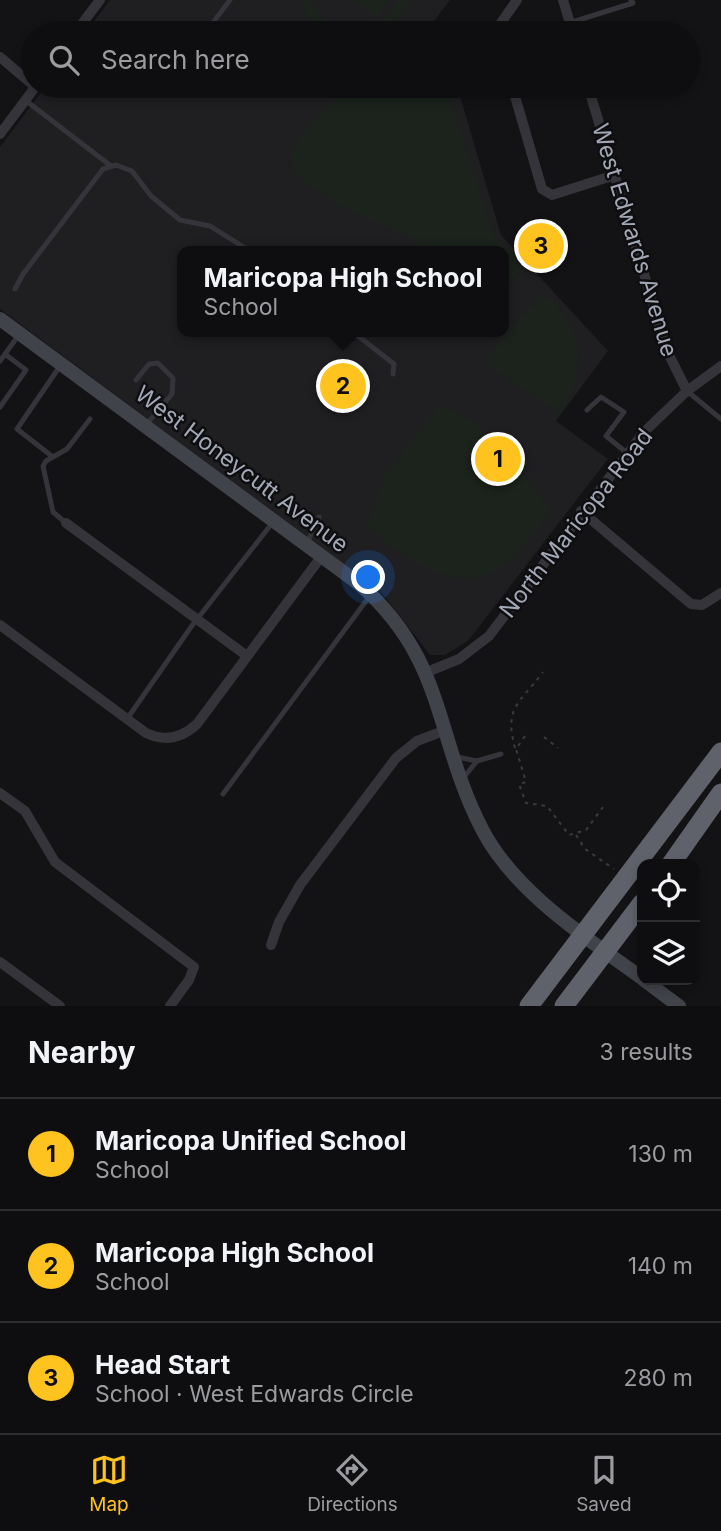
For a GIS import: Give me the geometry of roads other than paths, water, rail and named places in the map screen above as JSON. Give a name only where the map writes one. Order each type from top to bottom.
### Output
[{"type":"highway","points":[[529,1006],[721,752]]},
{"type":"highway","points":[[675,859],[721,793]]},
{"type":"highway","points":[[564,1006],[637,910]]},
{"type":"street","points":[[84,21],[100,0]]},
{"type":"street","points":[[504,21],[517,0]]},
{"type":"street","points":[[563,0],[569,21]]},
{"type":"street","points":[[0,57],[21,75]]},
{"type":"street","points":[[515,98],[542,189],[547,194],[552,195],[615,175]]},
{"type":"street","name":"West Edwards Avenue","points":[[593,98],[667,351],[687,391]]},
{"type":"street","points":[[2,128],[25,100]]},
{"type":"street","name":"West Honeycutt Avenue","points":[[0,318],[371,595],[402,629],[427,673],[462,780],[483,832],[503,862],[529,891],[637,975]]},
{"type":"street","name":"North Maricopa Road","points":[[427,673],[459,659],[489,636],[582,511],[659,415],[721,366]]},
{"type":"street","points":[[582,511],[691,604],[702,606],[721,593]]},
{"type":"street","points":[[66,523],[247,656]]},
{"type":"street","points":[[0,625],[153,736],[175,738],[197,724],[321,556]]},
{"type":"street","points":[[271,946],[279,922],[300,886],[396,758],[417,741],[446,730]]},
{"type":"street","points":[[0,793],[25,811],[55,862],[194,967],[189,980],[170,1006]]},
{"type":"street","points":[[0,962],[60,1006]]},
{"type":"street","name":"West Honeycutt Avenue","points":[[651,985],[680,1006]]},
{"type":"lane","points":[[214,21],[230,0]]},
{"type":"lane","points":[[589,21],[633,4],[631,0]]},
{"type":"lane","points":[[25,100],[111,166],[132,171],[151,196],[180,220],[211,226],[242,246]]},
{"type":"lane","points":[[15,289],[23,274],[103,169],[111,166]]},
{"type":"lane","points":[[0,361],[20,334]]},
{"type":"lane","points":[[359,337],[394,364],[393,374]]},
{"type":"lane","points":[[0,407],[26,370],[5,354]]},
{"type":"lane","points":[[136,380],[149,364],[158,363],[173,379],[172,394],[145,426]]},
{"type":"lane","points":[[53,457],[17,429],[62,364]]},
{"type":"lane","points":[[687,391],[721,419]]},
{"type":"lane","points":[[587,410],[601,397],[624,412],[606,436],[627,453]]},
{"type":"lane","points":[[66,523],[52,512],[43,466],[67,449],[90,419]]},
{"type":"lane","points":[[306,546],[320,517]]},
{"type":"lane","points":[[127,719],[273,522]]},
{"type":"lane","points":[[223,794],[371,595]]},
{"type":"lane","points":[[454,756],[477,761],[501,754]]},
{"type":"lane","points":[[462,780],[477,761]]},
{"type":"place","name":"Head Start","points":[[541,246]]},
{"type":"place","name":"Maricopa High School","points":[[343,386]]},
{"type":"place","name":"Maricopa Unified School","points":[[498,459]]}]
